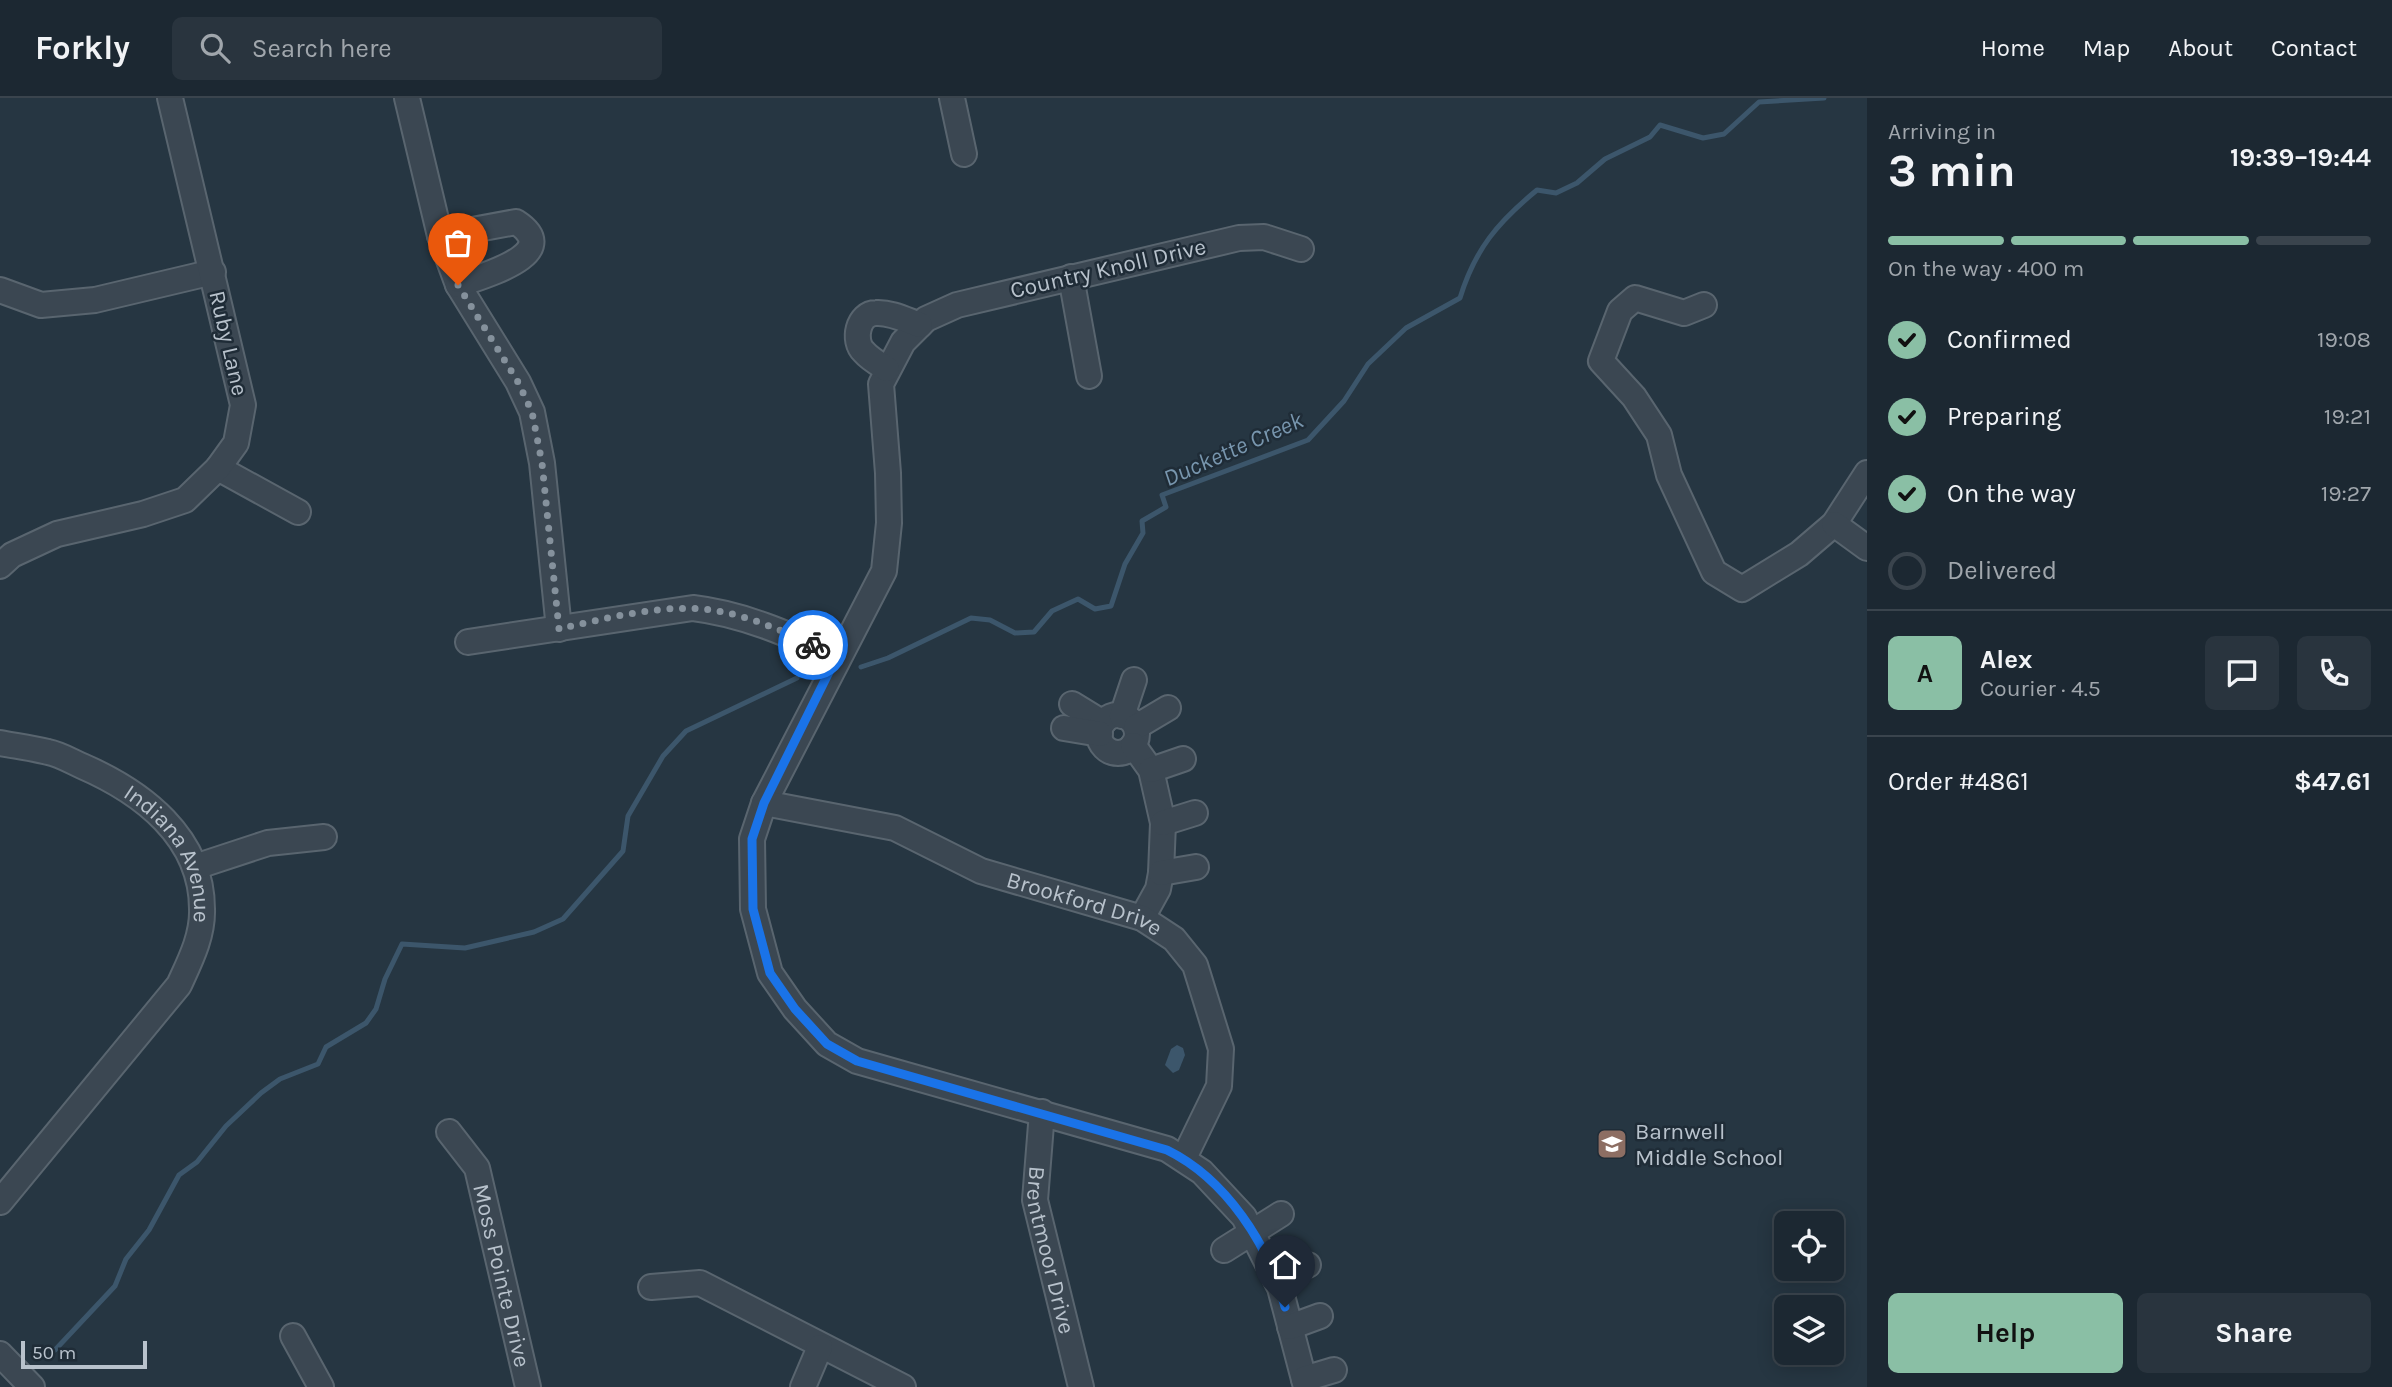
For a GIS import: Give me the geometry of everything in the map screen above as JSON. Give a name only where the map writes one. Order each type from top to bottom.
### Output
[{"type":"street","name":"Ruby Lane","points":[[0,566],[12,555],[57,534],[143,514],[185,500],[218,468],[236,443],[243,405],[170,98]]},
{"type":"street","points":[[407,98],[440,236],[458,285],[518,382],[532,412],[542,463],[559,629]]},
{"type":"street","points":[[952,98],[964,154]]},
{"type":"street","points":[[440,236],[516,222],[526,229],[532,240],[531,248],[520,260],[458,285]]},
{"type":"street","name":"Country Knoll Drive","points":[[1301,249],[1264,237],[1239,239],[1071,277],[957,305],[926,319],[903,342],[881,384],[889,523],[884,571],[837,656],[764,803],[752,839],[753,909],[770,973],[795,1009],[827,1044],[857,1061],[1042,1112],[1167,1150],[1184,1158],[1202,1171],[1244,1217],[1274,1276],[1305,1383]]},
{"type":"street","points":[[0,290],[40,305],[95,300],[213,272]]},
{"type":"street","points":[[1071,277],[1089,376]]},
{"type":"street","points":[[1704,305],[1684,313],[1636,298],[1620,311],[1601,361],[1634,397],[1659,435],[1670,475],[1714,572],[1742,589],[1798,554],[1834,524],[1867,473]]},
{"type":"street","points":[[887,369],[861,351],[857,335],[862,321],[868,314],[877,313],[920,325]]},
{"type":"street","points":[[218,468],[298,512]]},
{"type":"street","points":[[1834,524],[1867,548]]},
{"type":"street","points":[[468,642],[692,608],[718,611],[772,627],[837,656]]},
{"type":"street","points":[[1119,729],[1134,680]]},
{"type":"street","points":[[1072,704],[1119,729],[1151,770],[1163,823],[1161,873],[1158,889],[1142,918]]},
{"type":"street","points":[[1065,728],[1119,729],[1168,708]]},
{"type":"street","name":"Indiana Avenue","points":[[0,743],[50,752],[104,776],[155,808],[182,840],[194,867],[202,909],[196,948],[179,985],[0,1202]]},
{"type":"street","points":[[1151,770],[1183,759]]},
{"type":"street","name":"Brookford Drive","points":[[764,803],[895,828],[981,871],[1142,918],[1174,939],[1195,965],[1221,1049],[1219,1086],[1184,1158]]},
{"type":"street","points":[[1163,823],[1195,813]]},
{"type":"street","points":[[194,867],[268,843],[324,837]]},
{"type":"street","points":[[1161,873],[1196,867]]},
{"type":"street","name":"Brentmoor Drive","points":[[1042,1112],[1035,1200],[1081,1387]]},
{"type":"street","name":"Moss Pointe Drive","points":[[449,1132],[477,1168],[528,1387]]},
{"type":"street","points":[[1224,1250],[1281,1214]]},
{"type":"street","points":[[1274,1276],[1308,1265]]},
{"type":"street","points":[[651,1287],[700,1283],[820,1347],[903,1387]]},
{"type":"street","points":[[1290,1327],[1320,1316]]},
{"type":"street","points":[[293,1336],[321,1387]]},
{"type":"street","points":[[803,1387],[820,1347]]},
{"type":"street","points":[[0,1354],[32,1387]]},
{"type":"street","points":[[1305,1383],[1334,1370]]},
{"type":"water","points":[[1177,1045],[1183,1048],[1185,1055],[1179,1070],[1173,1073],[1165,1065],[1171,1049]]},
{"type":"waterway","name":"Duckette Creek","points":[[861,667],[888,658],[971,618],[990,620],[1015,633],[1034,632],[1052,611],[1078,599],[1095,609],[1111,606],[1125,564],[1143,533],[1142,521],[1166,507],[1162,495],[1308,440],[1344,401],[1368,364],[1406,328],[1460,298],[1473,265],[1499,225],[1537,190],[1556,193],[1577,183],[1605,159],[1650,137],[1660,125],[1703,138],[1724,134],[1759,102],[1824,98]]},
{"type":"waterway","name":"Duckette Creek","points":[[55,1350],[115,1286],[126,1259],[149,1230],[179,1175],[197,1162],[226,1126],[261,1093],[280,1079],[318,1064],[326,1047],[366,1023],[376,1009],[385,979],[402,944],[465,948],[534,932],[563,919],[623,851],[628,816],[663,756],[686,731],[797,678]]},
{"type":"way so far","points":[[458,285],[477,320],[518,382],[532,412],[539,437],[559,629],[596,621],[692,608],[718,611],[772,627],[813,645]]},
{"type":"place","name":"Barnwell Middle School","points":[[1612,1144]]},
{"type":"route","points":[[813,645],[837,656],[764,803],[752,839],[750,887],[758,930],[770,973],[795,1009],[827,1044],[857,1061],[878,1069],[1042,1112],[1167,1150],[1184,1158],[1202,1171],[1244,1217],[1280,1288],[1285,1307]]}]
